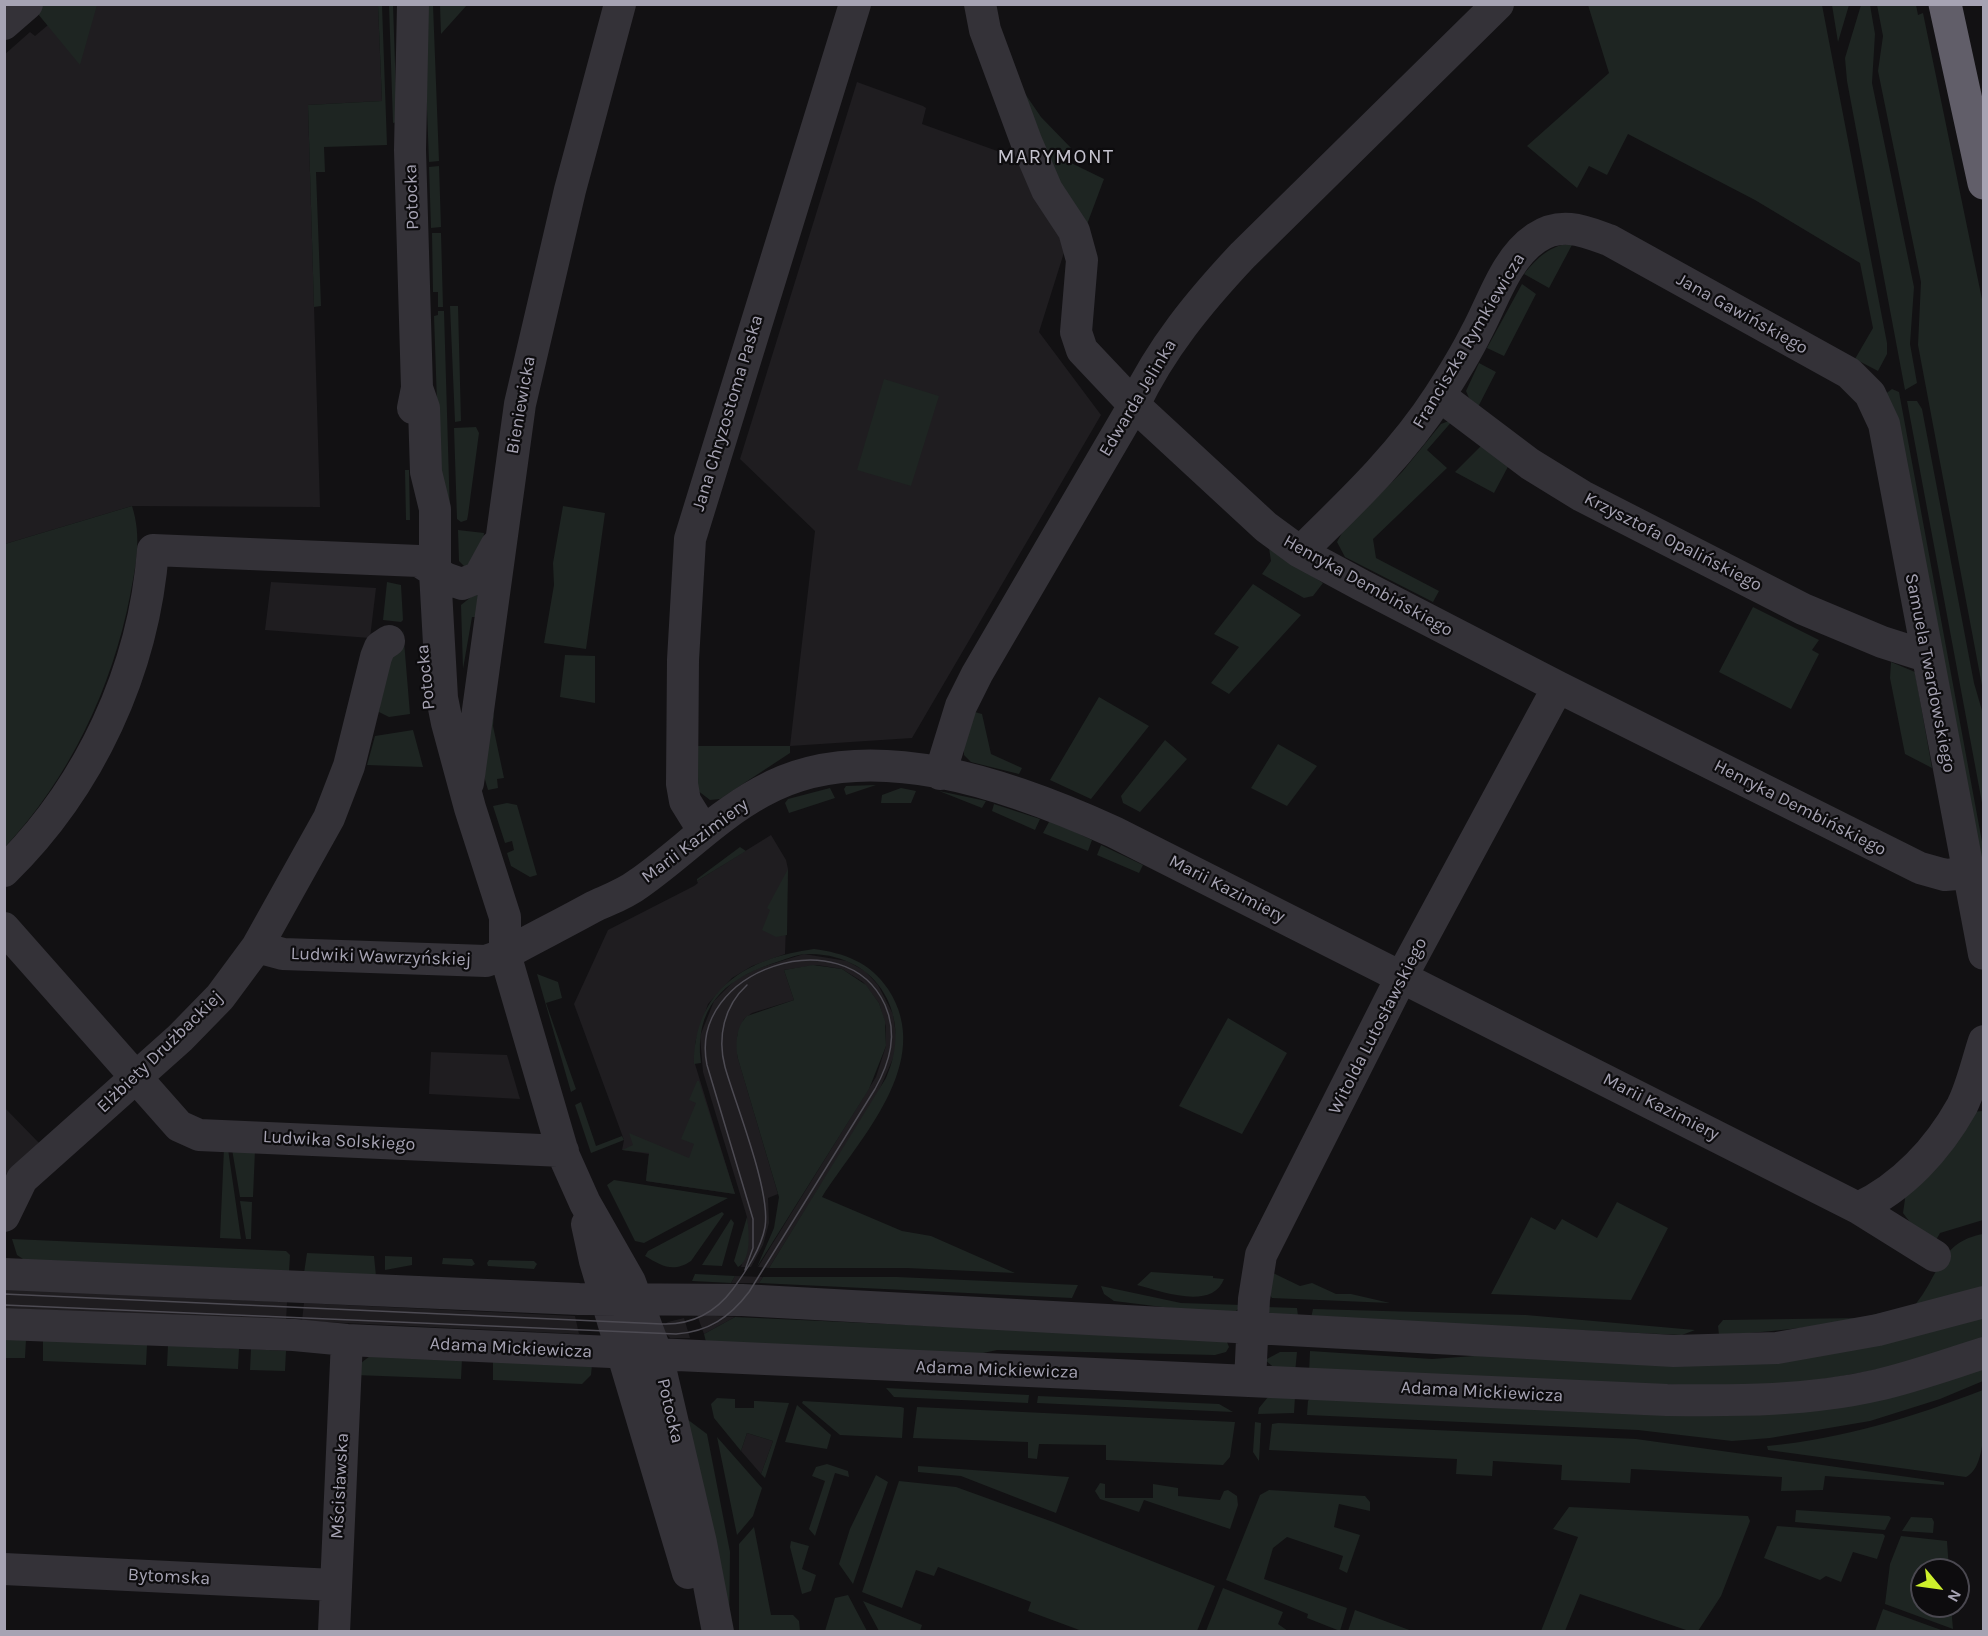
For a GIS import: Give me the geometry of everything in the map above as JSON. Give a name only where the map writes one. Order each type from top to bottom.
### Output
[{"type":"highway","points":[[1945,4],[1983,183]]},
{"type":"street","points":[[4,24],[27,4]]},
{"type":"street","name":"Potocka","points":[[401,4],[411,150]]},
{"type":"street","name":"Potocka","points":[[413,4],[411,150],[417,388],[412,424],[427,567],[426,694],[433,735],[461,801],[490,922],[496,940],[505,954],[563,1151],[585,1203],[590,1243],[657,1355],[701,1543],[718,1632]]},
{"type":"street","name":"Bieniewicka","points":[[461,801],[470,778],[516,426],[529,359],[570,190],[620,4]]},
{"type":"street","name":"Jana Chryzostoma Paska","points":[[703,830],[685,801],[682,784],[683,660],[690,539],[855,4]]},
{"type":"street","name":"Henryka Dembińskiego","points":[[980,4],[985,30],[1030,150],[1047,190],[1074,231],[1077,241],[1082,260],[1076,332],[1082,350],[1134,405],[1266,527],[1300,552],[1558,687],[1920,868],[1945,875],[1969,873]]},
{"type":"street","name":"Edwarda Jelinka","points":[[940,774],[961,706],[977,674],[1134,405],[1152,367],[1207,293],[1498,4]]},
{"type":"street","name":"Franciszka Rymkiewicza","points":[[1300,552],[1380,472],[1412,435],[1440,396],[1476,334],[1513,262],[1531,241],[1553,230],[1568,227],[1609,240]]},
{"type":"street","name":"Jana Gawińskiego","points":[[1609,240],[1849,373],[1870,394]]},
{"type":"street","name":"Samuela Twardowskiego","points":[[1870,394],[1884,424],[1983,954]]},
{"type":"street","name":"Krzysztofa Opalińskiego","points":[[1440,396],[1530,464],[1582,496],[1803,609],[1882,642],[1926,656]]},
{"type":"street","points":[[4,871],[51,821],[76,784],[114,710],[143,622],[153,550],[427,567],[458,584],[472,582],[485,569],[503,534]]},
{"type":"street","name":"Elżbiety Drużbackiej","points":[[4,1216],[22,1179],[138,1078],[220,997],[257,947],[329,818],[349,766],[376,657],[380,648],[389,642]]},
{"type":"street","name":"Witolda Lutosławskiego","points":[[1250,1381],[1251,1329],[1261,1254],[1402,976],[1558,687]]},
{"type":"street","name":"Marii Kazimiery","points":[[505,954],[637,885],[703,830],[762,791],[799,776],[824,770],[874,765],[940,774],[1022,793],[1067,810],[1402,976],[1858,1208],[1935,1256]]},
{"type":"street","name":"Ludwika Solskiego","points":[[4,928],[179,1126],[199,1135],[563,1151]]},
{"type":"street","name":"Ludwiki Wawrzyńskiej","points":[[257,947],[273,953],[463,962],[486,961],[505,954]]},
{"type":"street","points":[[1858,1208],[1894,1188],[1909,1175],[1943,1134],[1962,1105],[1983,1041]]},
{"type":"street","points":[[4,1274],[622,1299],[776,1302],[1674,1351],[1777,1348],[1878,1330],[1983,1302]]},
{"type":"street","name":"Potocka","points":[[622,1299],[623,1353],[706,1632]]},
{"type":"street","name":"Adama Mickiewicza","points":[[4,1324],[294,1335],[347,1340],[657,1355],[1723,1401],[1817,1396],[1878,1385],[1983,1353]]},
{"type":"street","name":"Mścisławska","points":[[334,1632],[334,1585],[347,1340]]},
{"type":"street","name":"Bytomska","points":[[4,1569],[334,1585]]},
{"type":"shaded area","points":[[39,4],[97,5],[80,65],[38,14]]},
{"type":"shaded area","points":[[63,5],[378,5],[382,101],[308,105],[320,507],[132,506],[5,544],[4,55],[30,32],[35,36],[67,9]]},
{"type":"shaded area","points":[[378,5],[382,5],[387,145],[324,147],[325,172],[316,172],[321,306],[314,307],[308,105],[382,101]]},
{"type":"shaded area","points":[[389,5],[393,5],[397,122],[393,123]]},
{"type":"shaded area","points":[[423,5],[433,5],[439,161],[429,162]]},
{"type":"shaded area","points":[[440,5],[467,5],[441,34]]},
{"type":"shaded area","points":[[1588,5],[1822,5],[1887,343],[1887,354],[1878,371],[1855,359],[1873,328],[1860,263],[1755,200],[1628,134],[1607,175],[1589,166],[1577,188],[1527,146],[1609,73]]},
{"type":"shaded area","points":[[1832,5],[1849,5],[1838,42]]},
{"type":"shaded area","points":[[1861,5],[1870,5],[1875,34],[1872,83],[1914,287],[1910,344],[1917,383],[1905,390],[1847,81],[1845,58]]},
{"type":"shaded area","points":[[1877,5],[1916,5],[1918,15],[1923,13],[1983,304],[1983,691],[1918,345],[1921,282],[1878,71],[1883,36]]},
{"type":"shaded area","points":[[857,82],[923,106],[926,108],[922,124],[1014,157],[1016,161],[1026,159],[1067,243],[1039,332],[1101,415],[912,738],[790,746],[815,531],[740,459]]},
{"type":"shaded area","points":[[1017,82],[1041,117],[1071,148],[1067,161],[1104,179],[1086,227],[1064,198]]},
{"type":"shaded area","points":[[439,166],[441,227],[431,228],[429,167]]},
{"type":"shaded area","points":[[432,233],[441,233],[443,307],[438,307],[438,292],[433,292]]},
{"type":"shaded area","points":[[1573,243],[1549,288],[1524,274],[1534,262],[1551,249]]},
{"type":"shaded area","points":[[1522,284],[1536,294],[1504,356],[1487,348]]},
{"type":"shaded area","points":[[450,306],[458,306],[461,421],[455,422]]},
{"type":"shaded area","points":[[438,311],[444,311],[450,515],[441,518],[434,316],[438,315]]},
{"type":"shaded area","points":[[1479,363],[1496,372],[1478,407],[1466,391]]},
{"type":"shaded area","points":[[884,379],[939,396],[911,486],[857,470]]},
{"type":"shaded area","points":[[1892,389],[1899,392],[1983,847],[1983,901],[1884,395]]},
{"type":"shaded area","points":[[1907,401],[1917,401],[1922,409],[1974,683],[1983,714],[1983,808]]},
{"type":"shaded area","points":[[1454,419],[1427,450],[1447,468],[1373,539],[1376,558],[1439,591],[1433,602],[1345,557],[1337,542],[1343,531],[1402,472],[1441,424]]},
{"type":"shaded area","points":[[476,427],[479,433],[468,515],[467,520],[461,522],[457,519],[454,428]]},
{"type":"shaded area","points":[[1481,446],[1511,461],[1494,493],[1455,472]]},
{"type":"shaded area","points":[[405,470],[409,470],[410,520],[406,520]]},
{"type":"shaded area","points":[[132,506],[137,529],[136,562],[122,630],[112,664],[85,730],[68,762],[49,792],[5,847],[5,544]]},
{"type":"shaded area","points":[[563,506],[605,513],[586,649],[544,643],[554,585],[553,563]]},
{"type":"shaded area","points":[[458,530],[484,533],[482,552],[465,567],[459,561]]},
{"type":"shaded area","points":[[1269,548],[1323,583],[1313,596],[1304,598],[1262,574],[1271,561]]},
{"type":"shaded area","points":[[271,582],[376,588],[370,638],[265,630]]},
{"type":"shaded area","points":[[387,582],[401,585],[403,620],[401,622],[383,620]]},
{"type":"shaded area","points":[[1253,584],[1301,615],[1229,694],[1211,683],[1239,647],[1214,634]]},
{"type":"shaded area","points":[[481,589],[476,617],[472,617],[463,669],[461,605]]},
{"type":"shaded area","points":[[1753,607],[1819,640],[1812,650],[1819,654],[1791,709],[1719,672]]},
{"type":"shaded area","points":[[403,629],[410,714],[389,717],[379,712],[382,685],[390,659],[403,648]]},
{"type":"shaded area","points":[[565,655],[595,656],[595,703],[560,697]]},
{"type":"shaded area","points":[[1891,662],[1915,672],[1932,768],[1905,754],[1890,678]]},
{"type":"shaded area","points":[[1099,697],[1149,726],[1091,799],[1050,780]]},
{"type":"shaded area","points":[[494,712],[493,726],[504,778],[497,779],[498,788],[488,790],[482,769]]},
{"type":"shaded area","points":[[975,712],[982,714],[991,754],[1022,768],[1019,774],[971,762],[964,755]]},
{"type":"shaded area","points":[[413,730],[423,767],[367,765],[375,736]]},
{"type":"shaded area","points":[[1165,740],[1187,759],[1140,812],[1123,803],[1121,796]]},
{"type":"shaded area","points":[[1278,744],[1317,766],[1287,806],[1251,788]]},
{"type":"shaded area","points":[[696,746],[790,746],[790,753],[720,799],[710,800],[697,790]]},
{"type":"shaded area","points":[[876,785],[846,795],[844,789],[846,786]]},
{"type":"shaded area","points":[[830,788],[835,798],[789,813],[785,803],[788,799]]},
{"type":"shaded area","points":[[901,788],[916,791],[911,803],[881,803],[882,795]]},
{"type":"shaded area","points":[[939,791],[986,801],[982,808]]},
{"type":"shaded area","points":[[507,803],[517,805],[537,875],[530,877],[511,866],[507,853],[514,850],[512,841],[505,843],[493,806]]},
{"type":"shaded area","points":[[994,804],[1040,819],[1035,830],[992,811]]},
{"type":"shaded area","points":[[1050,820],[1092,840],[1088,851],[1043,833]]},
{"type":"shaded area","points":[[771,835],[786,860],[788,869],[785,954],[752,966],[732,978],[708,1004],[695,1043],[695,1064],[735,1194],[646,1181],[649,1154],[622,1150],[624,1140],[574,1004],[608,930],[694,886],[698,883],[697,881]]},
{"type":"shaded area","points":[[1101,845],[1143,865],[1139,873],[1097,855]]},
{"type":"shaded area","points":[[740,847],[746,851],[697,881],[697,879]]},
{"type":"shaded area","points":[[788,869],[787,935],[776,937],[762,930],[770,910],[767,908]]},
{"type":"shaded area","points":[[814,949],[836,953],[855,960],[881,980],[888,989],[900,1017],[903,1044],[898,1072],[887,1099],[872,1125],[822,1197],[902,1231],[931,1236],[1015,1273],[907,1268],[769,1268],[886,1078],[894,1055],[896,1033],[893,1013],[884,994],[872,978],[855,965],[835,957],[801,955],[754,971],[726,988],[715,999],[702,1027],[701,1063],[694,1064],[696,1038],[703,1016],[714,997],[729,982],[767,960]]},
{"type":"shaded area","points":[[804,954],[847,961],[865,971],[878,985],[893,1014],[897,1041],[894,1056],[878,1093],[769,1268],[758,1267],[876,1077],[886,1046],[886,1027],[879,1003],[863,982],[842,969],[817,965],[784,970],[794,1000],[752,1013],[744,1019],[737,1036],[737,1055],[778,1194],[768,1198],[769,1223],[763,1245],[751,1267],[741,1267],[748,1246],[747,1217],[703,1072],[700,1036],[714,1001],[736,979],[759,968]]},
{"type":"shaded area","points":[[813,965],[842,969],[866,985],[879,1003],[885,1021],[886,1046],[869,1089],[757,1267],[774,1228],[779,1197],[738,1059],[737,1036],[747,1016],[794,1000],[784,970]]},
{"type":"shaded area","points":[[537,974],[558,982],[562,998],[546,1003],[576,1089],[571,1092]]},
{"type":"shaded area","points":[[1228,1018],[1287,1053],[1242,1134],[1179,1106]]},
{"type":"shaded area","points":[[431,1052],[507,1055],[520,1099],[429,1094]]},
{"type":"shaded area","points":[[699,1081],[735,1194],[646,1181],[649,1153],[622,1150],[633,1145],[629,1133],[689,1158],[694,1144],[681,1139],[696,1103],[689,1100]]},
{"type":"shaded area","points":[[581,1102],[596,1146],[622,1136],[624,1140],[591,1153],[575,1105]]},
{"type":"shaded area","points":[[4,1107],[40,1144],[5,1175],[4,1174]]},
{"type":"shaded area","points":[[1983,1111],[1983,1220],[1940,1233],[1936,1240],[1915,1229],[1903,1213],[1906,1192],[1971,1112]]},
{"type":"shaded area","points":[[224,1148],[228,1149],[241,1239],[220,1238]]},
{"type":"shaded area","points":[[232,1149],[255,1150],[253,1197],[240,1197]]},
{"type":"shaded area","points":[[614,1180],[728,1198],[644,1243],[635,1241],[607,1185]]},
{"type":"shaded area","points":[[240,1201],[252,1202],[251,1239],[246,1239]]},
{"type":"shaded area","points":[[1617,1202],[1668,1228],[1631,1300],[1491,1294],[1531,1217],[1555,1230],[1562,1219],[1597,1238]]},
{"type":"shaded area","points":[[722,1212],[724,1214],[691,1261],[685,1265],[668,1267],[645,1256],[648,1251]]},
{"type":"shaded area","points":[[747,1217],[748,1252],[738,1267],[734,1261]]},
{"type":"shaded area","points":[[731,1219],[734,1223],[722,1266],[702,1265]]},
{"type":"shaded area","points":[[1983,1234],[1984,1287],[1886,1314],[1820,1326],[1719,1335],[1718,1326],[1723,1320],[1859,1318],[1915,1305],[1949,1252],[1968,1238]]},
{"type":"shaded area","points":[[12,1239],[286,1251],[290,1255],[289,1272],[26,1261],[17,1255]]},
{"type":"shaded area","points":[[307,1253],[374,1256],[376,1276],[304,1273]]},
{"type":"shaded area","points":[[385,1256],[412,1257],[412,1265],[385,1270]]},
{"type":"shaded area","points":[[443,1258],[472,1259],[475,1264],[472,1266],[442,1264]]},
{"type":"shaded area","points":[[489,1260],[534,1261],[537,1264],[534,1269],[488,1266]]},
{"type":"shaded area","points":[[1151,1272],[1213,1276],[1213,1278],[1224,1279],[1218,1289],[1209,1294],[1198,1297],[1185,1296],[1137,1285]]},
{"type":"shaded area","points":[[1273,1273],[1300,1286],[1312,1283],[1336,1294],[1351,1294],[1390,1303],[1272,1298],[1270,1295]]},
{"type":"shaded area","points":[[695,1274],[735,1276],[731,1283],[692,1281]]},
{"type":"shaded area","points":[[735,1276],[763,1277],[759,1283],[731,1283]]},
{"type":"shaded area","points":[[763,1277],[897,1277],[1078,1285],[1072,1298],[759,1283]]},
{"type":"shaded area","points":[[1101,1286],[1181,1303],[1242,1305],[1235,1312],[1203,1312],[1114,1301],[1104,1294]]},
{"type":"shaded area","points":[[5,1289],[287,1302],[286,1322],[5,1308]]},
{"type":"shaded area","points":[[304,1303],[575,1316],[579,1334],[302,1321]]},
{"type":"shaded area","points":[[1267,1307],[1297,1308],[1298,1316],[1279,1318],[1268,1312]]},
{"type":"shaded area","points":[[1313,1309],[1526,1315],[1695,1330],[1682,1335],[1311,1318]]},
{"type":"shaded area","points":[[697,1315],[735,1317],[704,1334]]},
{"type":"shaded area","points":[[1983,1315],[1983,1342],[1866,1372],[1777,1385],[1746,1387],[1309,1374],[1310,1351],[1432,1359],[1502,1354],[1572,1355]]},
{"type":"shaded area","points":[[735,1317],[1217,1339],[1227,1342],[1229,1347],[1226,1352],[1215,1355],[997,1350],[965,1357],[707,1346],[704,1334]]},
{"type":"shaded area","points":[[684,1318],[690,1338],[670,1338],[663,1331],[662,1326],[668,1322]]},
{"type":"shaded area","points":[[5,1338],[26,1339],[25,1358],[5,1358]]},
{"type":"shaded area","points":[[43,1340],[147,1345],[146,1365],[43,1361]]},
{"type":"shaded area","points":[[168,1345],[239,1349],[238,1369],[167,1366]]},
{"type":"shaded area","points":[[251,1349],[286,1351],[285,1371],[250,1370]]},
{"type":"shaded area","points":[[1280,1352],[1297,1352],[1295,1373],[1277,1370],[1265,1360]]},
{"type":"shaded area","points":[[370,1356],[462,1359],[461,1379],[355,1375],[357,1366]]},
{"type":"shaded area","points":[[493,1361],[592,1365],[591,1375],[582,1384],[493,1380]]},
{"type":"shaded area","points":[[1983,1369],[1983,1381],[1940,1399],[1870,1421],[1770,1438],[1732,1441],[1638,1430],[1307,1415],[1310,1398],[1708,1415]]},
{"type":"shaded area","points":[[886,1388],[1029,1395],[1028,1403],[894,1397]]},
{"type":"shaded area","points":[[1983,1390],[1984,1425],[1981,1451],[1973,1471],[1966,1477],[1768,1450],[1767,1446],[1823,1438],[1877,1426]]},
{"type":"shaded area","points":[[1038,1396],[1219,1404],[1233,1412],[1037,1403]]},
{"type":"shaded area","points":[[1268,1397],[1295,1397],[1294,1413],[1258,1414],[1259,1408]]},
{"type":"shaded area","points":[[717,1398],[735,1399],[735,1408],[754,1408],[754,1401],[789,1403],[765,1478],[761,1474],[773,1441],[747,1433],[741,1451],[714,1418],[711,1404]]},
{"type":"shaded area","points":[[803,1401],[904,1408],[902,1438],[840,1435],[802,1403]]},
{"type":"shaded area","points":[[797,1405],[831,1435],[827,1449],[785,1442]]},
{"type":"shaded area","points":[[917,1407],[1235,1422],[1230,1457],[1223,1465],[1106,1460],[1106,1445],[1039,1444],[1037,1459],[1028,1458],[1028,1442],[913,1438]]},
{"type":"shaded area","points":[[687,1419],[707,1434],[730,1552],[729,1631]]},
{"type":"shaded area","points":[[1255,1422],[1261,1423],[1259,1461],[1253,1452]]},
{"type":"shaded area","points":[[1272,1424],[1636,1439],[1944,1482],[1944,1485],[1825,1476],[1823,1490],[1781,1491],[1782,1477],[1631,1469],[1630,1483],[1561,1480],[1562,1465],[1493,1461],[1492,1476],[1456,1474],[1457,1459],[1269,1450]]},
{"type":"shaded area","points":[[747,1433],[773,1441],[761,1474],[741,1451]]},
{"type":"shaded area","points":[[717,1437],[762,1488],[753,1516],[737,1535]]},
{"type":"shaded area","points":[[827,1464],[848,1471],[849,1477],[835,1473],[815,1536],[809,1529],[825,1481],[812,1476],[816,1467]]},
{"type":"shaded area","points":[[918,1466],[1069,1477],[1056,1513],[961,1476],[918,1472]]},
{"type":"shaded area","points":[[876,1475],[888,1482],[853,1584],[839,1564],[850,1529]]},
{"type":"shaded area","points":[[899,1481],[956,1487],[1053,1522],[1215,1586],[1197,1631],[1082,1631],[1028,1611],[1031,1602],[938,1567],[934,1576],[916,1570],[902,1608],[862,1592]]},
{"type":"shaded area","points":[[1100,1483],[1105,1484],[1105,1498],[1153,1498],[1153,1484],[1178,1488],[1178,1496],[1220,1500],[1224,1491],[1228,1490],[1237,1496],[1238,1505],[1230,1529],[1144,1500],[1139,1512],[1100,1499],[1095,1491]]},
{"type":"shaded area","points":[[1269,1490],[1365,1496],[1370,1502],[1370,1511],[1339,1504],[1334,1527],[1360,1535],[1347,1573],[1339,1569],[1343,1556],[1287,1537],[1273,1548],[1264,1579],[1347,1608],[1340,1631],[1307,1618],[1308,1614],[1226,1580],[1260,1495]]},
{"type":"shaded area","points":[[1569,1507],[1748,1516],[1750,1521],[1721,1596],[1698,1631],[1689,1631],[1580,1594],[1565,1631],[1541,1631],[1578,1537],[1553,1529]]},
{"type":"shaded area","points":[[1796,1510],[1889,1516],[1891,1518],[1885,1530],[1795,1522]]},
{"type":"shaded area","points":[[1911,1517],[1932,1518],[1933,1533],[1902,1531]]},
{"type":"shaded area","points":[[1777,1526],[1883,1534],[1885,1536],[1877,1559],[1853,1552],[1841,1582],[1826,1576],[1820,1580],[1764,1558]]},
{"type":"shaded area","points":[[754,1527],[771,1615],[793,1615],[799,1621],[800,1631],[739,1631],[739,1544]]},
{"type":"shaded area","points":[[1901,1536],[1947,1541],[1948,1558],[1910,1558],[1910,1613],[1885,1604],[1890,1564]]},
{"type":"shaded area","points":[[791,1541],[809,1546],[802,1569],[816,1575],[811,1591],[802,1594],[790,1547]]},
{"type":"shaded area","points":[[1223,1588],[1283,1612],[1278,1624],[1288,1631],[1206,1631]]},
{"type":"shaded area","points":[[848,1595],[867,1631],[825,1631],[835,1598]]},
{"type":"shaded area","points":[[863,1601],[922,1625],[920,1631],[879,1631]]},
{"type":"shaded area","points":[[1883,1609],[1944,1631],[1875,1631]]},
{"type":"shaded area","points":[[1355,1610],[1412,1631],[1348,1631]]},
{"type":"shaded area","points":[[1923,1618],[1952,1618],[1953,1629]]},
{"type":"tram line","points":[[4,1305],[676,1334],[688,1333],[708,1326],[726,1316],[749,1292],[875,1089],[885,1069],[892,1037],[885,1005],[865,978],[838,964],[806,960],[774,966],[744,981],[721,1003],[707,1032],[707,1065],[753,1219],[753,1248],[745,1270]]},
{"type":"tram line","points":[[4,1294],[662,1324],[693,1320],[719,1305],[733,1289],[757,1252],[765,1227],[763,1192],[725,1067],[722,1044],[722,1033],[728,1012],[739,993],[747,985]]},
{"type":"district","name":"MARYMONT","points":[[1056,157]]}]
